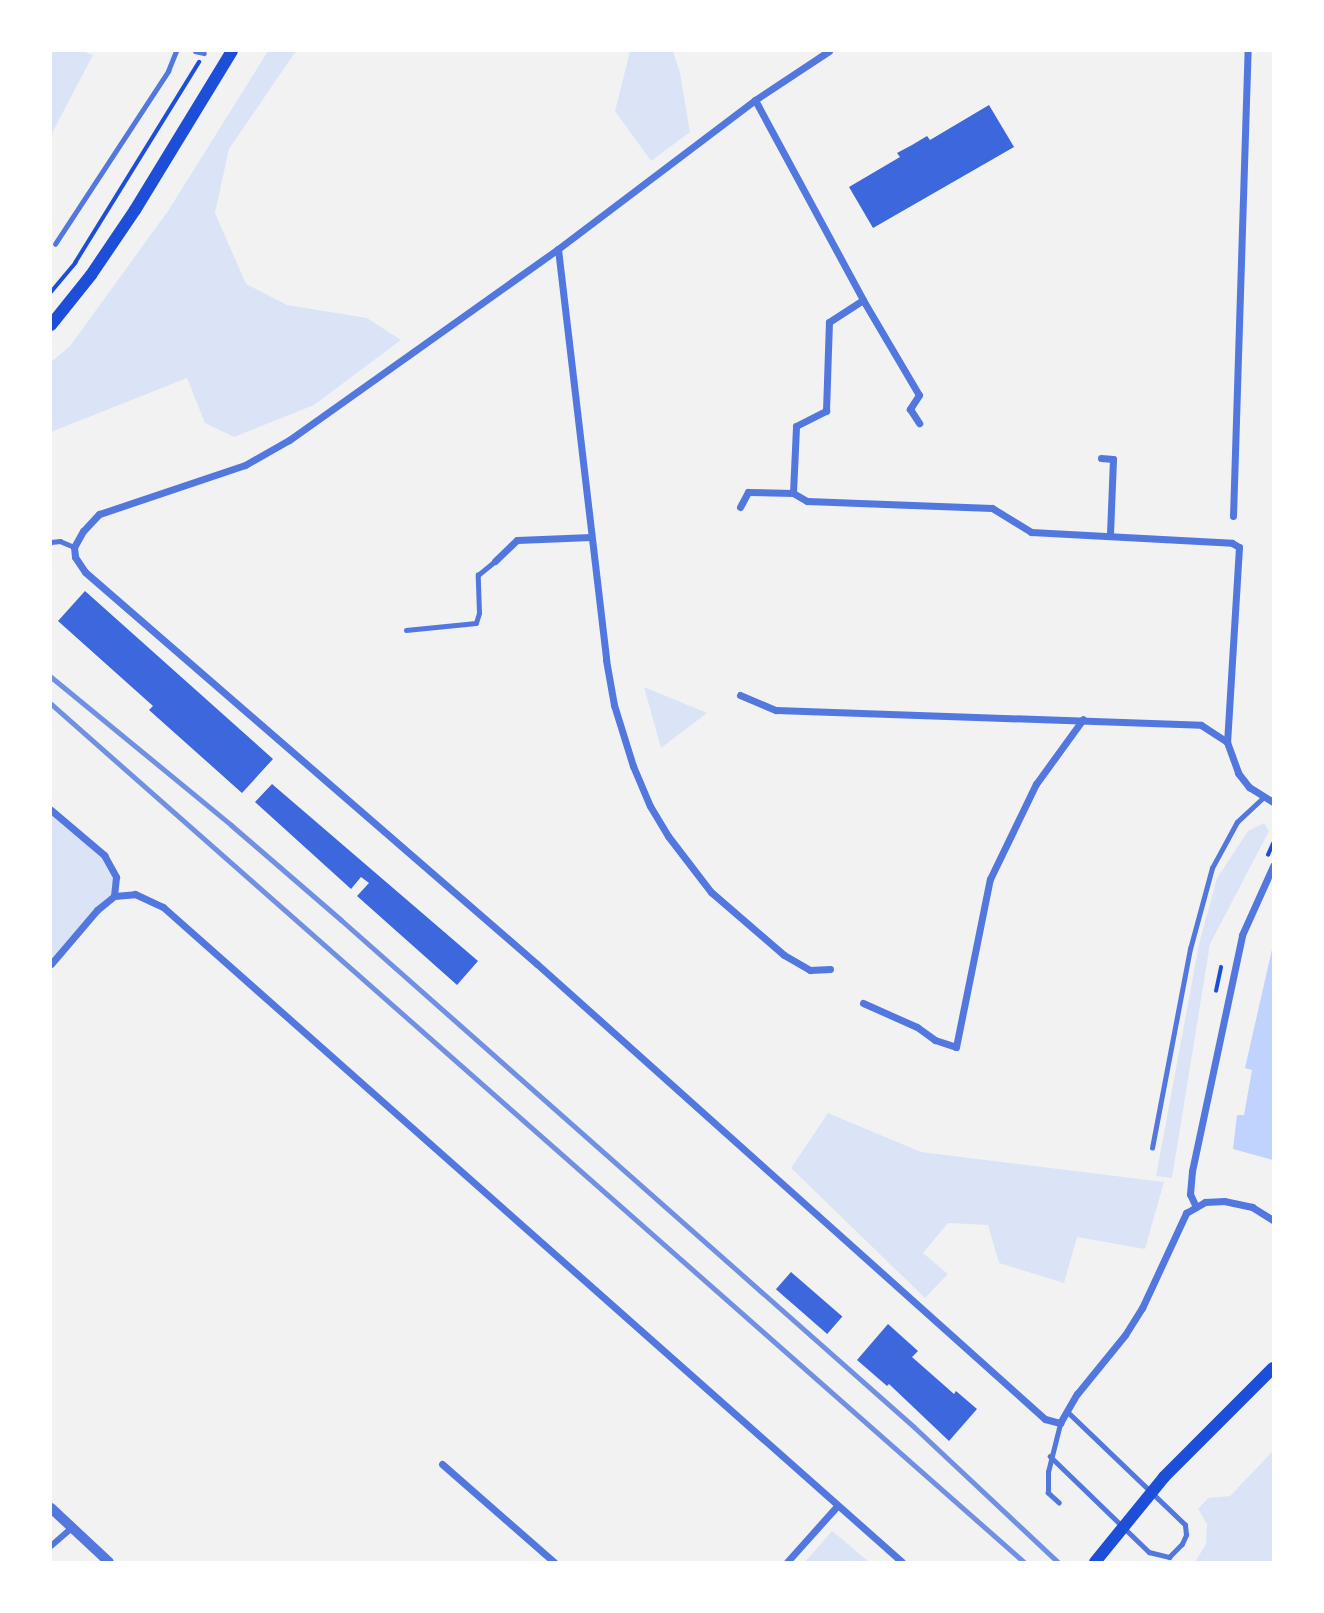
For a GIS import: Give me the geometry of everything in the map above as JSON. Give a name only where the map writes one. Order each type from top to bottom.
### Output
[{"type":"main road","points":[[51,325],[91,275],[135,210],[232,51]]},
{"type":"main road","points":[[1095,1562],[1164,1477],[1273,1368]]},
{"type":"street","points":[[829,51],[755,100],[558,249],[289,440],[245,465],[99,514],[83,531],[74,547],[75,557],[85,572],[568,991],[1045,1419],[1060,1423],[1131,1326],[1186,1213],[1205,1202],[1224,1201],[1252,1208],[1273,1220]]},
{"type":"street","points":[[1233,516],[1248,51]]},
{"type":"street","points":[[755,100],[863,300],[919,395],[910,409],[919,423]]},
{"type":"street","points":[[558,249],[591,537],[614,705],[650,806],[699,876],[734,915],[810,970],[830,969]]},
{"type":"street","points":[[793,493],[795,431],[800,422],[826,411],[829,322],[863,300]]},
{"type":"street","points":[[1101,458],[1113,459],[1110,535]]},
{"type":"street","points":[[740,507],[748,492],[793,493],[807,501],[992,508],[1031,532],[1232,543],[1239,547],[1227,742],[1238,773],[1263,798],[1273,802]]},
{"type":"street","points":[[495,561],[517,540],[591,537]]},
{"type":"street","points":[[740,695],[776,710],[1201,725],[1227,742]]},
{"type":"street","points":[[863,1003],[917,1027],[935,1040],[956,1046],[990,879],[1036,784],[1083,719]]},
{"type":"street","points":[[51,810],[104,855],[116,877],[114,896]]},
{"type":"street","points":[[1196,1208],[1190,1194],[1192,1171],[1240,946],[1273,866]]},
{"type":"street","points":[[51,964],[97,910],[114,896],[135,894],[163,907],[902,1562]]},
{"type":"street","points":[[442,1464],[554,1562]]},
{"type":"street","points":[[787,1562],[837,1506]]},
{"type":"street","points":[[51,1508],[109,1562]]},
{"type":"street","points":[[51,1546],[72,1528]]},
{"type":"lane","points":[[55,244],[168,71],[176,51]]},
{"type":"lane","points":[[195,51],[204,53]]},
{"type":"lane","points":[[51,542],[60,541],[74,547]]},
{"type":"lane","points":[[406,630],[476,623],[479,613],[478,575],[495,561]]},
{"type":"lane","points":[[1152,1148],[1187,962],[1212,868],[1237,822],[1263,798]]},
{"type":"lane","points":[[1050,1456],[1149,1552],[1169,1557],[1182,1544],[1186,1535],[1185,1525],[1066,1412]]},
{"type":"lane","points":[[1059,1503],[1048,1493],[1050,1456],[1060,1423]]},
{"type":"path","points":[[51,292],[75,263],[204,53]]},
{"type":"shaded area","points":[[51,51],[82,51],[93,55],[51,135]]},
{"type":"shaded area","points":[[268,51],[296,51],[229,149],[215,213],[246,284],[287,305],[367,318],[401,340],[314,405],[234,437],[205,423],[187,378],[51,432],[51,362],[70,346],[168,211]]},
{"type":"shaded area","points":[[630,51],[673,51],[680,73],[690,132],[651,161],[615,111]]},
{"type":"shaded area","points":[[644,687],[707,713],[661,748]]},
{"type":"shaded area","points":[[51,810],[112,867],[114,896],[51,964]]},
{"type":"shaded area","points":[[1264,823],[1269,831],[1210,944],[1172,1178],[1156,1176],[1199,944],[1217,878],[1248,831]]},
{"type":"shaded area","points":[[828,1113],[921,1152],[1164,1182],[1145,1249],[1077,1237],[1064,1283],[999,1263],[988,1225],[948,1223],[923,1253],[948,1274],[925,1298],[791,1168]]},
{"type":"shaded area","points":[[1273,1451],[1273,1562],[1195,1562],[1206,1544],[1207,1524],[1198,1509],[1208,1498],[1230,1496]]},
{"type":"shaded area","points":[[832,1531],[842,1539],[869,1562],[805,1562]]},
{"type":"water","points":[[1273,945],[1273,1160],[1233,1149],[1237,1115],[1244,1115],[1252,1070],[1245,1068]]},
{"type":"building","points":[[989,105],[1014,147],[873,228],[849,187],[900,157],[897,153],[927,136],[930,140]]},
{"type":"building","points":[[85,591],[273,759],[242,793],[149,710],[153,706],[58,621]]},
{"type":"building","points":[[272,784],[478,961],[457,985],[357,896],[369,883],[361,877],[351,889],[255,802]]},
{"type":"building","points":[[791,1272],[842,1317],[827,1334],[776,1289]]},
{"type":"building","points":[[888,1324],[918,1351],[912,1357],[954,1394],[956,1391],[977,1409],[949,1441],[889,1384],[887,1386],[857,1360]]},
{"type":"railway","points":[[51,677],[231,825],[341,920],[914,1427],[1058,1562]]},
{"type":"railway","points":[[51,704],[1024,1562]]}]
